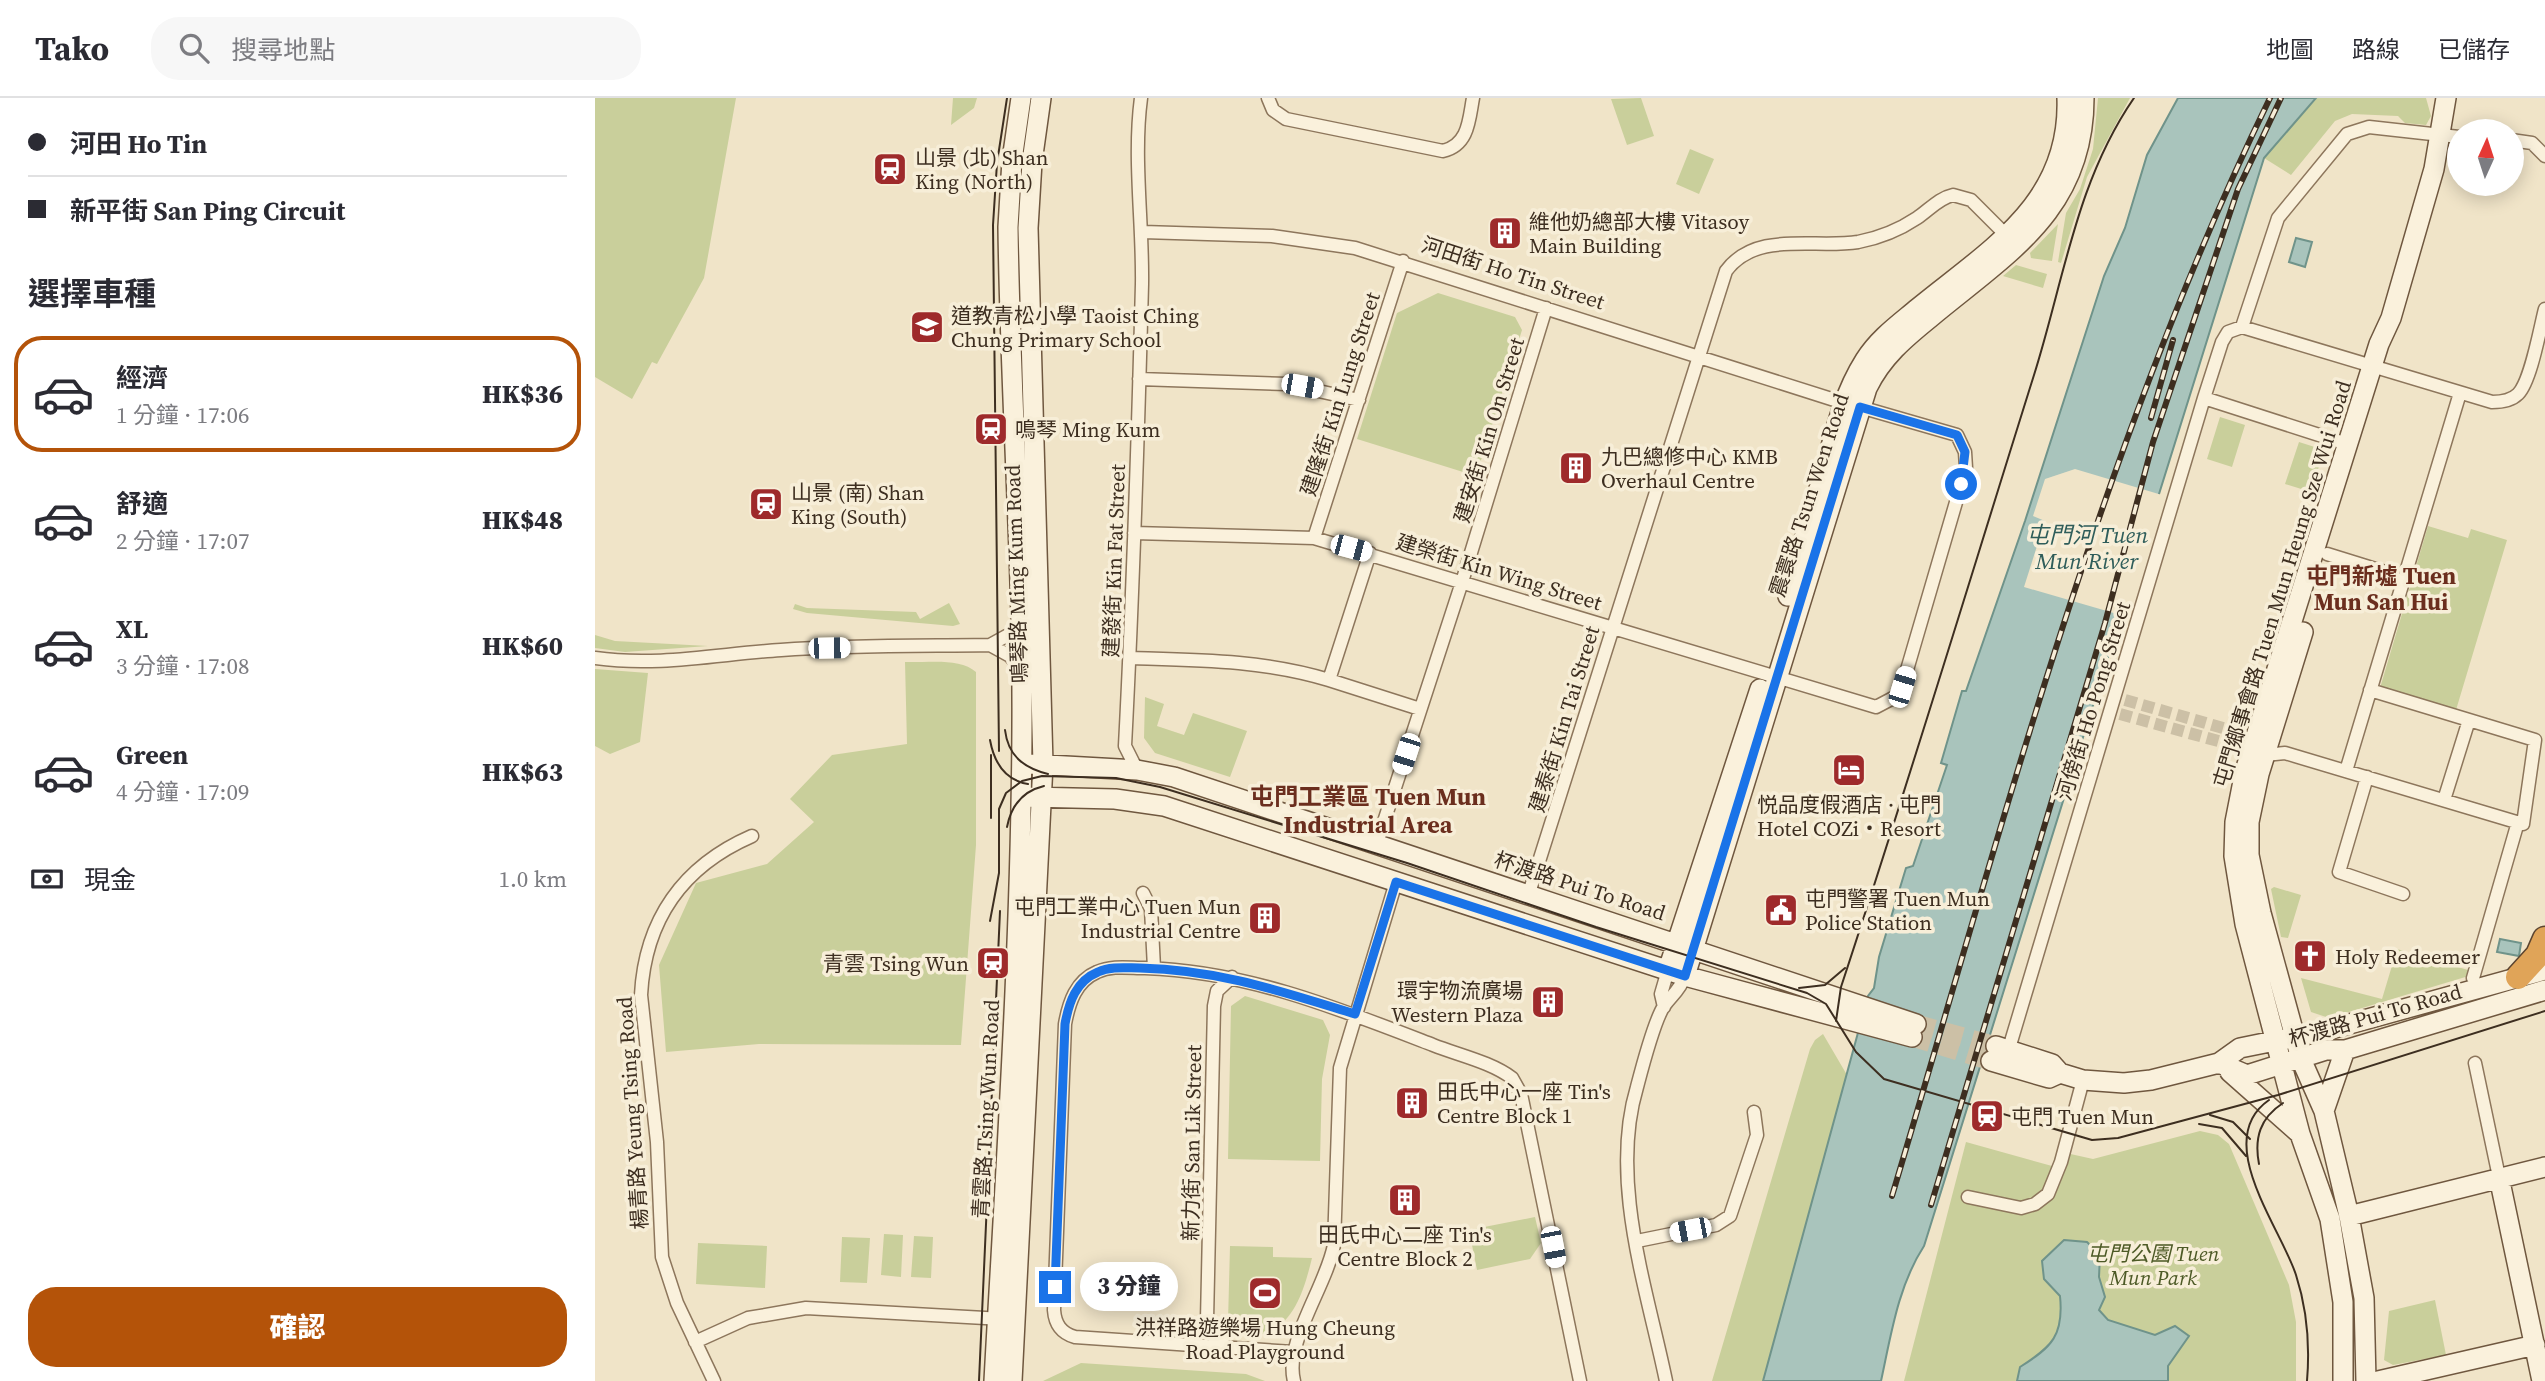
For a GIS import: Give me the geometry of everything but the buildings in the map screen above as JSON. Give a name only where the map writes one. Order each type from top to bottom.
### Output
[{"type":"highway","points":[[2518,977],[2533,962],[2545,939]]},
{"type":"main road","name":"鳴琴路 Ming Kum Road","points":[[1021,98],[1012,160],[1008,227],[1021,619],[1022,763],[1031,797]]},
{"type":"main road","name":"鳴琴路 Ming Kum Road","points":[[1031,797],[1043,764],[1028,228],[1032,162],[1041,98]]},
{"type":"main road","name":"震寰路 Tsun Wen Road","points":[[1676,973],[1771,675],[1864,362],[1882,338],[2006,235],[2033,209],[2052,177],[2064,141],[2067,98]]},
{"type":"main road","name":"震寰路 Tsun Wen Road","points":[[1852,405],[1894,348],[2020,244],[2047,216],[2067,183],[2076,159],[2082,133],[2084,98]]},
{"type":"main road","name":"屯門鄉事會路 Tuen Mun Heung Sze Wui Road","points":[[2446,98],[2448,119]]},
{"type":"main road","name":"屯門鄉事會路 Tuen Mun Heung Sze Wui Road","points":[[2349,1378],[2343,1302],[2330,1219],[2300,1134],[2291,1062],[2297,1035],[2263,920],[2249,855],[2249,822],[2258,745],[2327,554],[2385,335],[2447,145]]},
{"type":"main road","name":"屯門鄉事會路 Tuen Mun Heung Sze Wui Road","points":[[2366,1381],[2364,1298],[2349,1216],[2324,1111],[2275,1040],[2245,924],[2234,856],[2235,822],[2378,369]]},
{"type":"main road","points":[[1042,723],[1058,749],[1081,766]]},
{"type":"main road","name":"杯渡路 Pui To Road","points":[[1022,763],[1137,770],[1174,777],[1686,945],[1858,1013]]},
{"type":"main road","name":"杯渡路 Pui To Road","points":[[1031,797],[1115,799],[1164,806],[1676,973],[1858,1013],[1914,1030]]},
{"type":"main road","name":"青雲路 Tsing Wun Road","points":[[1012,1381],[1007,1319],[1031,797]]},
{"type":"main road","name":"杯渡路 Pui To Road","points":[[2000,1056],[2049,1078],[2060,1073],[2083,1080],[2124,1083],[2151,1080],[2219,1062],[2240,1048],[2324,1031],[2545,970]]},
{"type":"main road","name":"杯渡路 Pui To Road","points":[[2219,1062],[2247,1075],[2326,1050],[2344,1050],[2545,990]]},
{"type":"main road","points":[[2324,1111],[2344,1050]]},
{"type":"main road","points":[[2219,1062],[2300,1134]]},
{"type":"main road","points":[[2349,1216],[2545,1167]]},
{"type":"main road","points":[[2499,1177],[2542,1381]]},
{"type":"main road","name":"青雲路 Tsing Wun Road","points":[[994,1381],[1007,1319]]},
{"type":"main road","points":[[2378,1381],[2535,1345]]},
{"type":"street","name":"建發街 Kin Fat Street","points":[[1137,770],[1125,746],[1143,232],[1138,124],[1141,98]]},
{"type":"street","points":[[1268,98],[1273,110],[1286,119],[1443,150],[1454,147],[1465,136],[1473,98]]},
{"type":"street","points":[[2447,136],[2369,127],[2347,134],[2278,218],[2242,327],[2492,402],[2509,400],[2522,390],[2545,309]]},
{"type":"street","points":[[2524,142],[2532,143],[2544,151]]},
{"type":"street","name":"建泰街 Kin Tai Street","points":[[1529,893],[1723,277],[1734,261],[1751,250],[1772,245],[1837,244],[1874,238],[1905,226],[1954,195],[1972,200],[2006,235]]},
{"type":"street","name":"河田街 Ho Tin Street","points":[[1143,232],[1293,238],[1355,248],[1852,405],[1957,435],[1965,452],[1963,476],[1902,687],[1895,697],[1876,707]]},
{"type":"street","name":"建隆街 Kin Lung Street","points":[[1314,538],[1403,261]]},
{"type":"street","name":"建安街 Kin On Street","points":[[1377,844],[1462,582],[1546,308]]},
{"type":"street","name":"河傍街 Ho Pong Street","points":[[2000,1056],[2085,796],[2120,699],[2175,494],[2222,342],[2228,332],[2242,327]]},
{"type":"street","points":[[1139,379],[1287,384],[1359,400]]},
{"type":"street","points":[[2346,771],[2460,393]]},
{"type":"street","points":[[2204,398],[2344,443]]},
{"type":"street","name":"建榮街 Kin Wing Street","points":[[1134,533],[1314,538],[1370,552],[1876,707]]},
{"type":"street","points":[[1329,680],[1370,552]]},
{"type":"street","points":[[2327,554],[2385,572]]},
{"type":"street","points":[[595,658],[624,662],[667,661],[794,649],[990,645],[1010,634],[1021,619]]},
{"type":"street","points":[[990,645],[1010,656],[1022,670]]},
{"type":"street","points":[[1130,658],[1239,661],[1290,669],[1420,709]]},
{"type":"street","points":[[2369,690],[2536,740],[2521,823],[2473,978]]},
{"type":"street","points":[[2444,800],[2469,720]]},
{"type":"street","points":[[2258,745],[2521,823]]},
{"type":"street","points":[[2367,777],[2339,872],[2403,894]]},
{"type":"street","name":"楊青路 Yeung Tsing Road","points":[[714,1381],[672,1291],[662,1258],[660,1187],[641,995],[642,972],[654,928],[677,889],[711,858],[751,836]]},
{"type":"street","points":[[1294,1381],[1293,1352],[1327,1273],[1334,1245],[1340,1068],[1396,882]]},
{"type":"street","points":[[1143,893],[1151,909],[1154,968]]},
{"type":"street","points":[[1293,1352],[1075,1337],[1064,1332],[1054,1317],[1069,1007],[1079,986],[1097,972],[1115,968],[1154,968],[1198,970],[1232,977],[1355,1014],[1505,1073],[1517,1085],[1580,1381]]},
{"type":"street","points":[[1666,1381],[1628,1189],[1628,1128],[1636,1088],[1664,1007],[1679,992],[1676,973]]},
{"type":"street","name":"新力街 San Lik Street","points":[[1229,1348],[1214,1339],[1207,1320],[1215,999],[1221,985],[1232,977]]},
{"type":"street","points":[[2475,1063],[2499,1177]]},
{"type":"street","points":[[1968,1197],[2021,1208],[2035,1204],[2048,1194],[2061,1162],[2083,1080]]},
{"type":"street","points":[[1637,1241],[1716,1225],[1730,1216],[1757,1135],[1754,1112]]},
{"type":"street","points":[[695,1342],[748,1318],[806,1308],[1007,1319]]},
{"type":"green space","points":[[595,98],[736,98],[704,278],[657,364],[652,362],[632,399],[595,377]]},
{"type":"green space","points":[[953,98],[977,98],[974,108],[951,125]]},
{"type":"green space","points":[[1641,98],[1654,136],[1627,145],[1611,99]]},
{"type":"green space","points":[[2098,98],[2130,98],[2087,177],[2061,263],[2058,262],[2066,213],[2080,189],[2093,149]]},
{"type":"green space","points":[[2317,98],[2426,98],[2431,116],[2426,125],[2405,123],[2398,116],[2352,114],[2335,121],[2291,175],[2264,158]]},
{"type":"green space","points":[[1690,149],[1714,159],[1699,194],[1676,184]]},
{"type":"green space","points":[[2058,224],[2052,261],[2031,258],[2030,253]]},
{"type":"green space","points":[[2016,265],[2047,274],[2043,288],[2003,276]]},
{"type":"green space","points":[[1438,293],[1515,317],[1522,330],[1476,476],[1357,439],[1397,313]]},
{"type":"green space","points":[[2220,417],[2245,425],[2232,467],[2207,459]]},
{"type":"green space","points":[[2299,442],[2324,450],[2311,492],[2285,484]]},
{"type":"green space","points":[[2428,526],[2468,538],[2471,529],[2507,540],[2456,710],[2380,688]]},
{"type":"green space","points":[[949,603],[960,624],[953,626],[807,613],[793,609],[795,604],[807,608],[916,612],[920,619]]},
{"type":"green space","points":[[595,635],[615,641],[708,646],[625,652],[595,648]]},
{"type":"green space","points":[[905,662],[961,664],[976,672],[976,845],[961,1045],[759,1044],[666,1052],[659,965],[696,883],[767,864],[814,822],[790,799],[832,755],[907,744]]},
{"type":"green space","points":[[595,669],[648,673],[640,742],[610,754],[595,746]]},
{"type":"green space","points":[[1145,697],[1164,704],[1157,726],[1184,735],[1193,713],[1247,731],[1230,777],[1155,753],[1144,738]]},
{"type":"green space","points":[[2274,887],[2301,895],[2288,938],[2281,937],[2271,889]]},
{"type":"green space","points":[[2397,949],[2468,970],[2472,975],[2329,1018],[2311,1012],[2301,978],[2382,999]]},
{"type":"green space","points":[[1245,996],[1323,1020],[1330,1035],[1322,1079],[1320,1161],[1228,1159],[1231,1006]]},
{"type":"green space","points":[[1823,1034],[1847,1075],[1763,1381],[1712,1381],[1810,1049],[1815,1040]]},
{"type":"green space","name":"屯門公園 Tuen Mun Park","points":[[2200,1131],[2218,1135],[2229,1144],[2289,1285],[2296,1322],[2296,1381],[1904,1381],[1966,1142],[2052,1166],[2057,1151],[2093,1159]]},
{"type":"green space","points":[[1535,1217],[1541,1243],[1530,1259],[1477,1270],[1469,1230]]},
{"type":"green space","points":[[884,1234],[903,1235],[901,1277],[881,1275]]},
{"type":"green space","points":[[914,1236],[933,1237],[931,1278],[911,1277]]},
{"type":"green space","points":[[842,1237],[870,1238],[867,1283],[840,1282]]},
{"type":"green space","points":[[698,1243],[767,1246],[765,1288],[696,1284]]},
{"type":"green space","name":"洪祥路遊樂場 Hung Cheung Road Playground","points":[[1230,1246],[1273,1247],[1273,1257],[1312,1258],[1298,1302],[1285,1320],[1267,1333],[1239,1334],[1228,1322]]},
{"type":"green space","points":[[2435,1300],[2446,1355],[2393,1365],[2384,1360],[2389,1311]]},
{"type":"green space","points":[[1081,1363],[1246,1374],[1265,1381],[1043,1381]]},
{"type":"water","name":"屯門河 Tuen Mun River","points":[[2178,98],[2316,98],[2264,158],[1924,1246],[1902,1294],[1881,1381],[1763,1381],[1868,996],[1874,988],[1879,957],[1906,868],[1913,866],[1947,765],[1941,763],[1962,691],[1966,691],[2025,521],[2104,276],[2125,228],[2147,155]]},
{"type":"water","points":[[2296,238],[2312,242],[2305,267],[2289,262]]},
{"type":"water","points":[[2500,939],[2521,943],[2519,956],[2497,952]]},
{"type":"water","points":[[2064,1240],[2087,1242],[2100,1255],[2099,1277],[2105,1297],[2099,1310],[2108,1320],[2155,1335],[2175,1326],[2189,1336],[2168,1366],[2168,1381],[2017,1381],[2020,1367],[2048,1346],[2058,1330],[2060,1296],[2044,1279],[2042,1261]]},
{"type":"pier","points":[[2075,469],[2162,495],[2124,616],[2024,587],[2045,521],[2033,516],[2045,479]]},
{"type":"tunnel","points":[[2125,700],[2244,734]]},
{"type":"tunnel","points":[[2120,714],[2240,747]]},
{"type":"tunnel","points":[[1916,1024],[1996,1046]]},
{"type":"tunnel","points":[[1912,1037],[1991,1061]]},
{"type":"tram line","points":[[999,751],[993,225],[997,163],[1007,98]]},
{"type":"tram line","points":[[1836,1021],[1841,987],[2034,375],[2073,232],[2098,163],[2134,98]]},
{"type":"tram line","points":[[1005,730],[1014,754],[1025,764],[1048,774]]},
{"type":"tram line","points":[[990,740],[1001,769],[1013,779],[1028,784]]},
{"type":"tram line","points":[[991,755],[991,818]]},
{"type":"tram line","points":[[990,921],[999,873],[999,809],[1006,793],[1022,781],[1042,776],[1116,778],[1160,787],[1407,863],[1596,927],[1807,993],[1826,1004],[1856,1052],[1884,1079],[2092,1140],[2118,1138],[2278,1095],[2545,1011]]},
{"type":"tram line","points":[[1007,827],[1019,800],[1044,786]]},
{"type":"tram line","points":[[979,1381],[1000,911]]},
{"type":"tram line","points":[[1799,988],[1825,985],[1845,968]]},
{"type":"tram line","points":[[2269,1100],[2253,1117],[2247,1138],[2248,1161],[2255,1185],[2300,1288],[2307,1327],[2307,1381]]},
{"type":"tram line","points":[[2259,1164],[2257,1146],[2261,1129],[2269,1115],[2283,1103]]},
{"type":"tram line","points":[[2210,1115],[2233,1122],[2250,1139]]},
{"type":"tram line","points":[[2199,1124],[2222,1128],[2246,1156]]},
{"type":"railway","points":[[1892,1196],[2016,778],[2105,501],[2155,365],[2210,230],[2270,98]]},
{"type":"railway","points":[[1931,1205],[2105,623],[2153,442],[2238,189],[2281,98]]},
{"type":"railway","points":[[2151,418],[2173,340]]},
{"type":"place","name":"山景 (北) Shan King (North)","points":[[890,169]]},
{"type":"place","name":"維他奶總部大樓 Vitasoy Main Building","points":[[1505,233]]},
{"type":"place","name":"道教青松小學 Taoist Ching Chung Primary School","points":[[927,327]]},
{"type":"place","name":"鳴琴 Ming Kum","points":[[991,429]]},
{"type":"place","name":"九巴總修中心 KMB Overhaul Centre","points":[[1576,468]]},
{"type":"place","name":"山景 (南) Shan King (South)","points":[[766,504]]},
{"type":"place","name":"悦品度假酒店 ∙ 屯門 Hotel COZi‧Resort","points":[[1849,770]]},
{"type":"place","name":"屯門警署 Tuen Mun Police Station","points":[[1781,910]]},
{"type":"place","name":"屯門工業中心 Tuen Mun Industrial Centre","points":[[1265,918]]},
{"type":"place","name":"Holy Redeemer","points":[[2310,956]]},
{"type":"place","name":"青雲 Tsing Wun","points":[[993,963]]},
{"type":"place","name":"環宇物流廣場 Western Plaza","points":[[1548,1002]]},
{"type":"place","name":"田氏中心一座 Tin's Centre Block 1","points":[[1412,1103]]},
{"type":"place","name":"屯門 Tuen Mun","points":[[1987,1116]]},
{"type":"place","name":"田氏中心二座 Tin's Centre Block 2","points":[[1405,1200]]},
{"type":"place","name":"洪祥路遊樂場 Hung Cheung Road Playground","points":[[1265,1293]]},
{"type":"district","name":"屯門新墟 Tuen Mun San Hui","points":[[2381,589]]},
{"type":"district","name":"屯門工業區 Tuen Mun Industrial Area","points":[[1368,810]]},
{"type":"route","points":[[1055,1287],[1065,1024],[1071,999],[1084,981],[1097,972],[1115,968],[1198,970],[1232,977],[1355,1014],[1396,882],[1685,976],[1696,948],[1784,650],[1860,407],[1957,435],[1965,452],[1966,468],[1961,484]]}]
